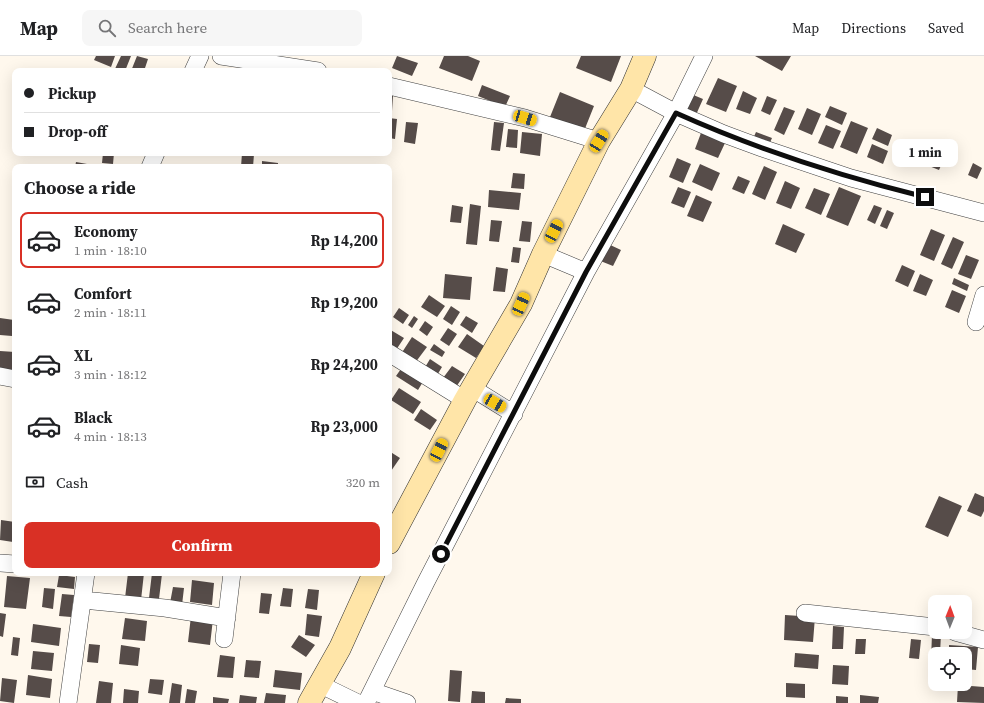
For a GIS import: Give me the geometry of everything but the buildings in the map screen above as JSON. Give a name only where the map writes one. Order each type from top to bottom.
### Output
[{"type":"main road","points":[[392,538],[473,395],[547,255],[599,141],[639,94],[645,56]]},
{"type":"main road","points":[[309,703],[324,686],[373,576]]},
{"type":"street","points":[[194,68],[200,56]]},
{"type":"street","points":[[221,56],[299,68]]},
{"type":"street","points":[[407,703],[369,697],[511,412],[584,271],[675,113],[704,56]]},
{"type":"street","points":[[392,87],[525,118],[599,141]]},
{"type":"street","points":[[639,94],[675,113],[724,134],[851,178],[984,213]]},
{"type":"street","points":[[547,255],[584,271]]},
{"type":"street","points":[[976,322],[984,295]]},
{"type":"street","points":[[392,354],[473,395],[511,412]]},
{"type":"street","points":[[0,376],[12,378]]},
{"type":"street","points":[[0,563],[12,564]]},
{"type":"street","points":[[68,703],[86,576]]},
{"type":"street","points":[[224,639],[232,576]]},
{"type":"street","points":[[83,600],[165,608],[227,618]]},
{"type":"street","points":[[805,613],[928,626]]},
{"type":"street","points":[[972,637],[984,640]]},
{"type":"street","points":[[324,686],[358,703]]},
{"type":"route","points":[[441,554],[586,272],[676,113],[724,134],[762,148],[851,178],[925,197]]}]
